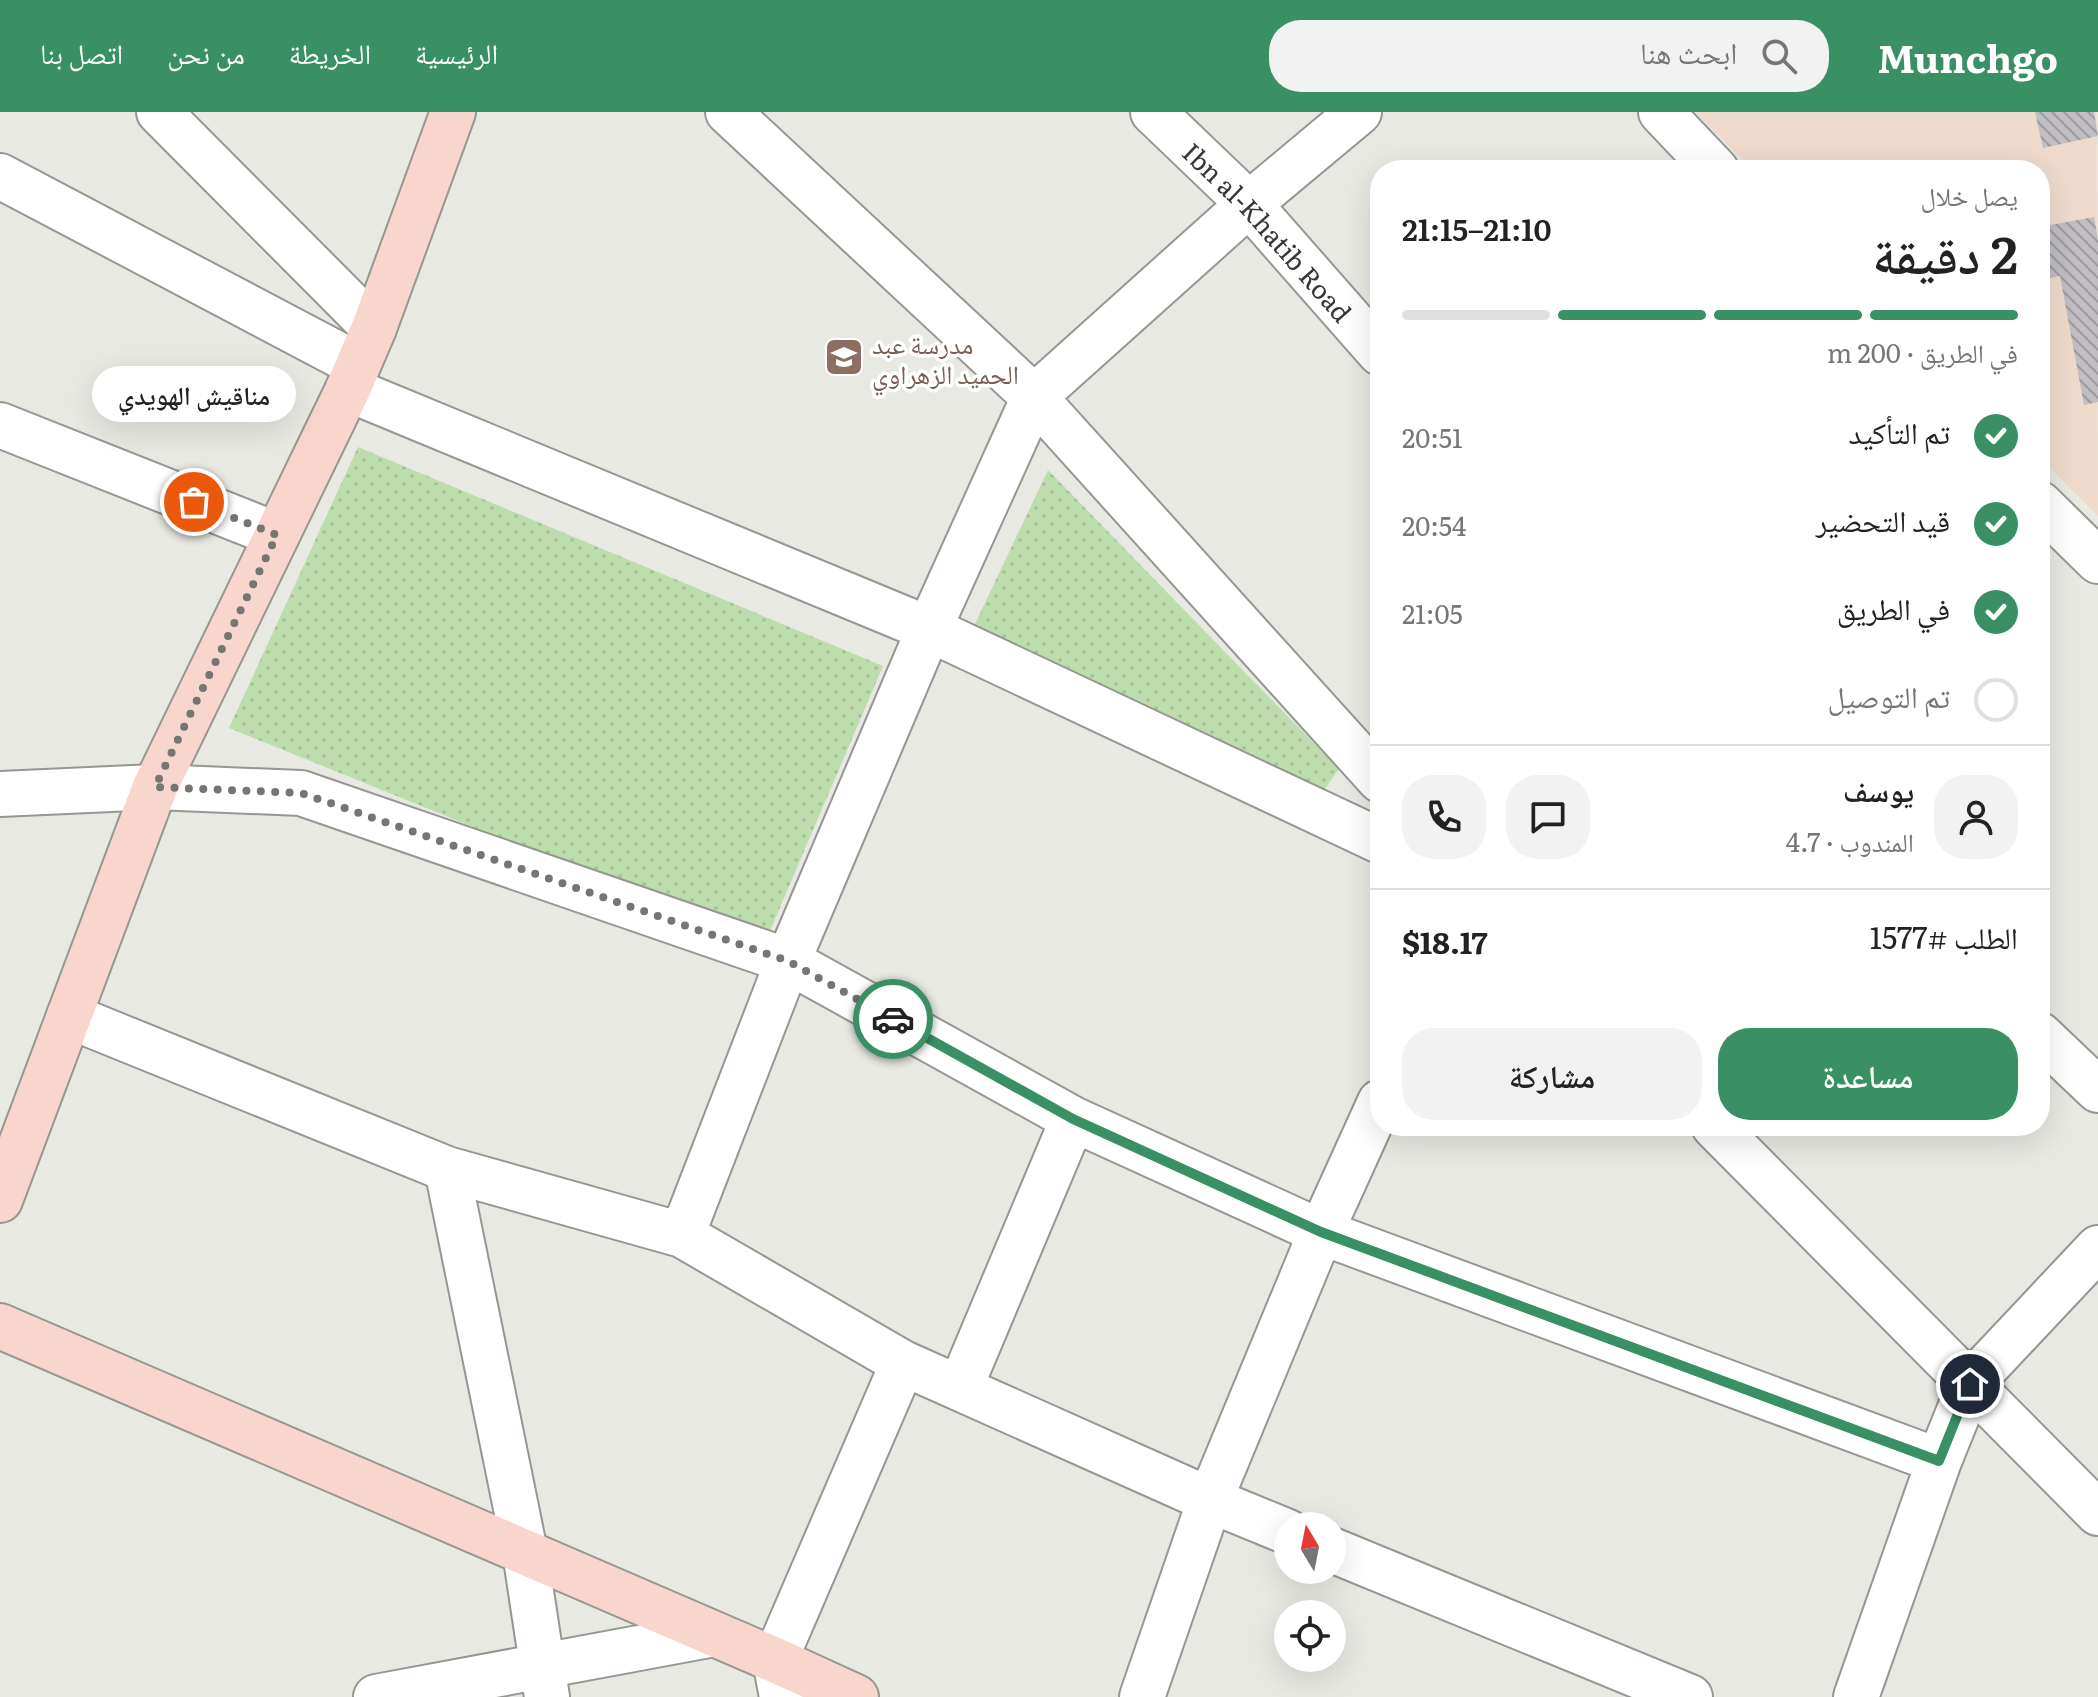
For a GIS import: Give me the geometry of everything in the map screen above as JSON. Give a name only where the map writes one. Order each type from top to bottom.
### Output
[{"type":"main road","points":[[0,1200],[155,787],[360,360],[453,112]]},
{"type":"main road","points":[[0,1326],[714,1634],[778,1678],[856,1697]]},
{"type":"street","points":[[159,112],[360,360]]},
{"type":"street","points":[[728,112],[1034,397],[1370,769]]},
{"type":"street","name":"Ibn al-Khatib Road","points":[[1153,112],[1249,204],[1370,342]]},
{"type":"street","points":[[682,1235],[788,961],[929,629],[1034,397],[1249,204],[1359,112]]},
{"type":"street","points":[[1661,112],[1707,160]]},
{"type":"street","points":[[0,176],[360,360],[1370,836]]},
{"type":"street","points":[[0,425],[277,535]]},
{"type":"street","points":[[2050,514],[2098,561]]},
{"type":"street","points":[[0,794],[155,787],[301,793],[788,961],[1073,1119],[1321,1232],[1939,1461]]},
{"type":"street","points":[[69,1016],[447,1169],[682,1235],[903,1363],[1274,1526]]},
{"type":"street","points":[[2050,1044],[2098,1090]]},
{"type":"street","points":[[960,1388],[1073,1119]]},
{"type":"street","points":[[1142,1697],[1210,1500],[1321,1232],[1370,1124]]},
{"type":"street","points":[[1724,1136],[2098,1513]]},
{"type":"street","points":[[447,1169],[525,1552],[544,1681]]},
{"type":"street","points":[[1856,1697],[1939,1461],[1970,1384],[2098,1248]]},
{"type":"street","points":[[778,1678],[903,1363]]},
{"type":"street","points":[[1346,1556],[1690,1697]]},
{"type":"street","points":[[376,1697],[544,1681],[714,1634]]},
{"type":"shaded area","points":[[1695,112],[2097,112],[2098,516],[2050,468],[2050,160],[1743,160]]},
{"type":"green space","points":[[358,447],[883,666],[764,945],[229,728]]},
{"type":"green space","points":[[1048,470],[1339,769],[1322,793],[965,645]]},
{"type":"building","points":[[2035,112],[2094,112],[2098,136],[2043,148]]},
{"type":"building","points":[[2094,217],[2098,239],[2098,402],[2084,405],[2060,276],[2050,278],[2050,225]]},
{"type":"way so far","points":[[194,502],[277,535],[155,787],[301,793],[788,961],[893,1019]]},
{"type":"place","name":"مدرسة عبد الحميد الزهراوي","points":[[844,357]]},
{"type":"place","name":"مناقيش الهويدي","points":[[194,502]]},
{"type":"route","points":[[893,1019],[1073,1119],[1321,1232],[1939,1461],[1970,1384]]}]
